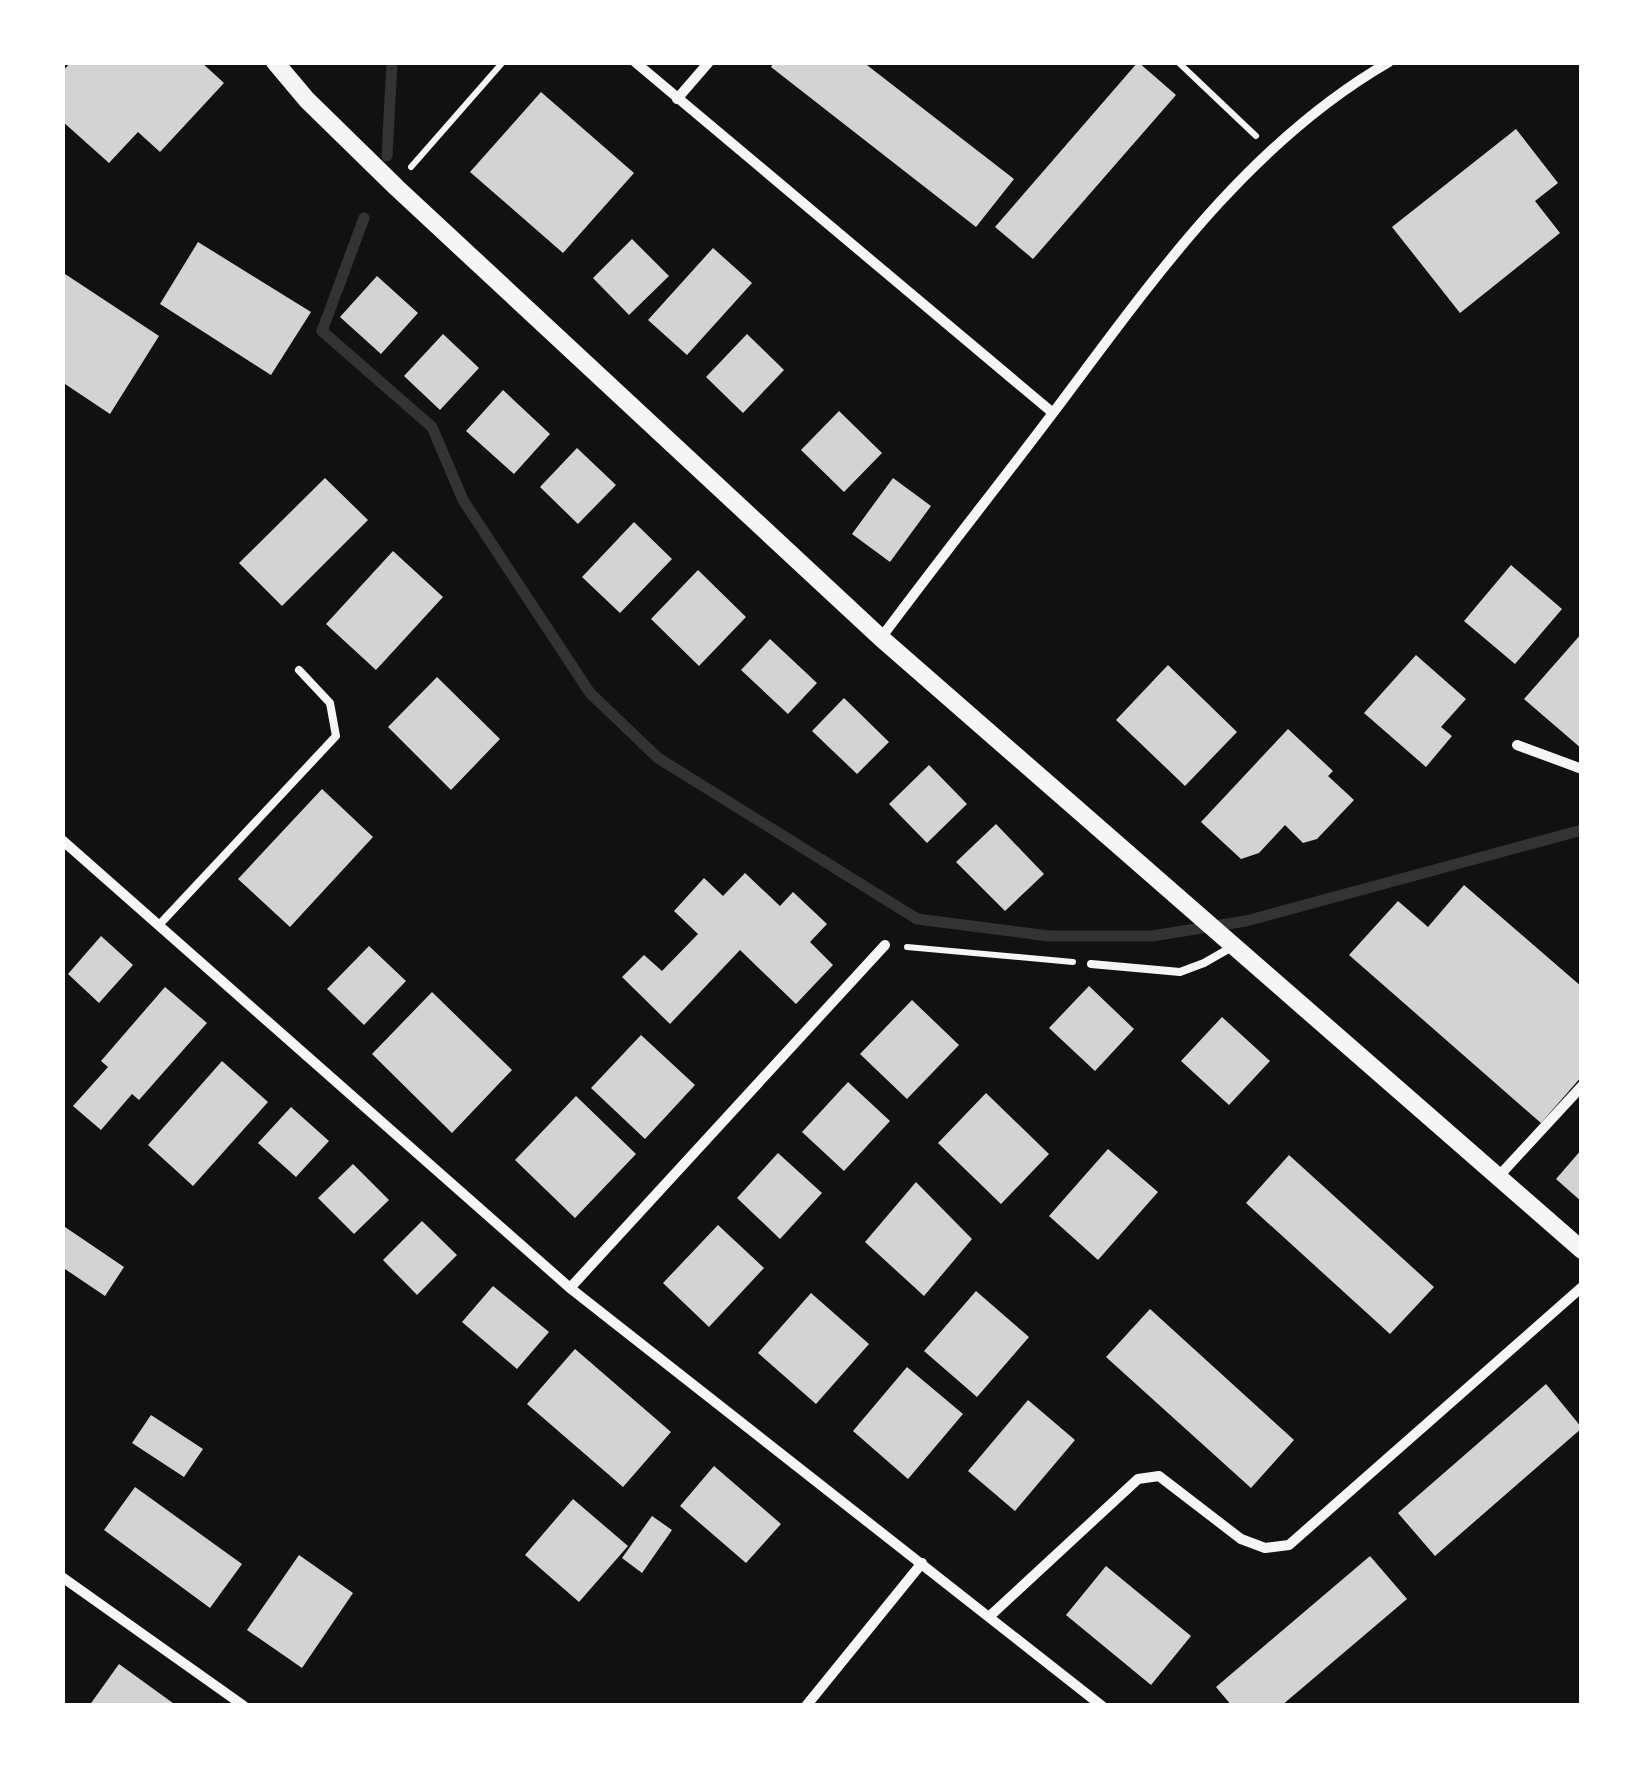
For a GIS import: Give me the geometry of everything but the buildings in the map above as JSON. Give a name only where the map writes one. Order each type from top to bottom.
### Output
[{"type":"street","points":[[275,62],[307,100],[396,188],[881,638],[1582,1250]]},
{"type":"street","points":[[635,62],[1053,413]]},
{"type":"street","points":[[677,98],[709,62]]},
{"type":"street","points":[[881,638],[1207,214],[1273,149],[1352,84],[1389,62]]},
{"type":"street","points":[[1517,745],[1582,769]]},
{"type":"street","points":[[62,840],[570,1288],[1102,1706]]},
{"type":"street","points":[[570,1288],[886,945]]},
{"type":"street","points":[[1498,1176],[1582,1086]]},
{"type":"street","points":[[991,1615],[1138,1479],[1159,1476],[1241,1540],[1265,1548],[1288,1545],[1582,1287]]},
{"type":"street","points":[[806,1706],[922,1563]]},
{"type":"street","points":[[62,1577],[244,1706]]},
{"type":"lane","points":[[158,925],[336,736],[330,703],[298,670]]},
{"type":"lane","points":[[1090,964],[1180,972],[1204,963],[1226,942]]},
{"type":"path","points":[[396,188],[420,154],[502,62]]},
{"type":"path","points":[[1178,62],[1273,149]]},
{"type":"path","points":[[886,945],[1090,964]]},
{"type":"waterway","points":[[387,156],[392,62]]},
{"type":"waterway","points":[[364,218],[322,331],[432,427],[463,500],[590,693],[658,758],[917,919],[1049,936],[1152,936],[1246,921],[1582,830]]}]
